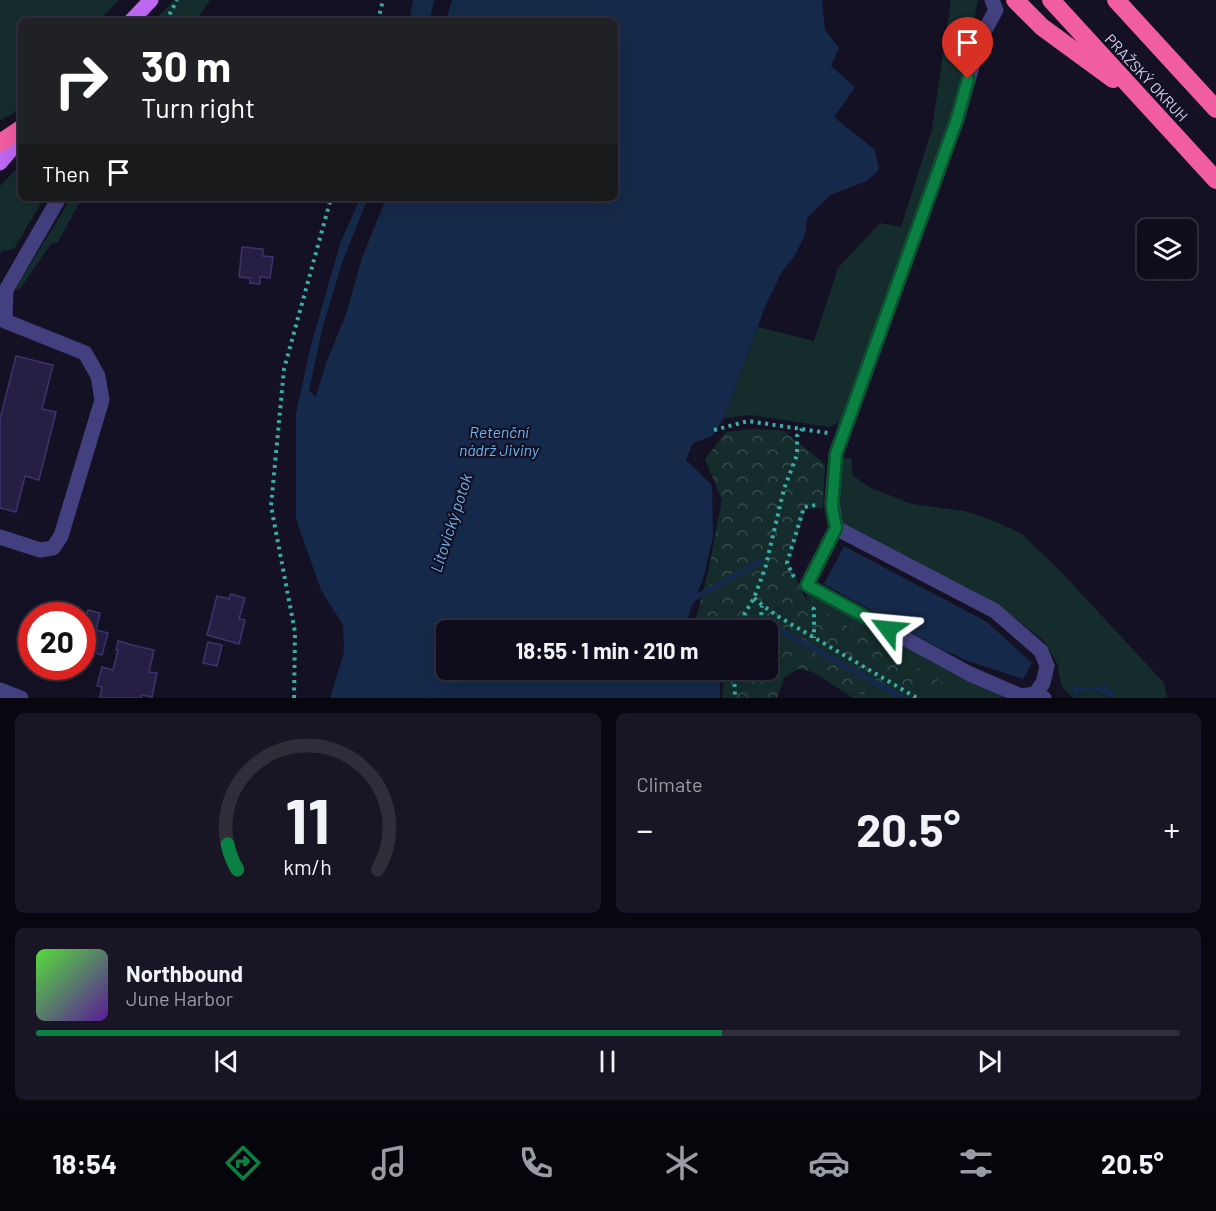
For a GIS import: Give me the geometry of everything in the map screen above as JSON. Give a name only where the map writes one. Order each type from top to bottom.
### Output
[{"type":"highway","points":[[1015,0],[1056,39],[1141,99]]},
{"type":"highway","name":"PRAŽSKÝ OKRUH","points":[[1051,0],[1216,180]]},
{"type":"highway","name":"PRAŽSKÝ OKRUH","points":[[1116,0],[1216,109]]},
{"type":"highway","points":[[0,143],[18,131]]},
{"type":"main road","points":[[134,18],[151,0]]},
{"type":"main road","points":[[0,163],[18,142]]},
{"type":"street","points":[[836,528],[995,611],[1041,651],[1047,666],[1040,696],[1021,696],[970,674],[807,585],[836,528],[832,502],[836,454],[957,119],[980,39],[994,5],[1010,12],[1026,0]]},
{"type":"street","points":[[0,537],[40,550],[53,548],[61,536],[102,400],[98,376],[85,353],[3,323],[6,290],[57,201]]},
{"type":"street","points":[[0,690],[21,698]]},
{"type":"path","points":[[168,18],[177,0]]},
{"type":"path","points":[[379,18],[383,0]]},
{"type":"path","points":[[294,698],[295,632],[271,506],[284,369],[330,201]]},
{"type":"path","points":[[714,430],[748,421],[843,435]]},
{"type":"path","points":[[743,620],[765,569],[784,489],[797,455],[797,436],[802,429]]},
{"type":"path","points":[[754,598],[820,642],[917,698]]},
{"type":"path","points":[[761,620],[762,605]]},
{"type":"path","points":[[734,680],[735,698]]},
{"type":"green space","points":[[0,0],[119,0],[102,18],[18,18],[18,108],[13,114],[0,120]]},
{"type":"green space","points":[[174,0],[210,0],[198,18],[157,18]]},
{"type":"green space","points":[[951,0],[978,0],[965,67],[944,139],[840,422],[829,427],[751,415],[724,418],[758,327],[814,341],[838,268],[880,223],[901,227],[932,129]]},
{"type":"green space","points":[[18,167],[18,201],[42,201],[14,249],[2,251],[0,254],[0,186]]},
{"type":"green space","points":[[69,201],[80,201],[58,242],[51,244],[19,290],[16,288]]},
{"type":"green space","points":[[753,429],[784,431],[825,464],[823,508],[806,509],[789,563],[807,602],[950,687],[849,695],[813,672],[798,669],[784,678],[777,698],[722,698],[724,680],[778,680],[778,620],[698,620],[696,618],[709,568],[722,500],[705,459],[726,432]]},
{"type":"green space","points":[[851,458],[853,476],[871,488],[912,504],[965,511],[1022,534],[1064,575],[1164,683],[1167,698],[1110,698],[1114,693],[1105,684],[1090,688],[1072,686],[1073,696],[1091,691],[1108,698],[1074,698],[1063,689],[1058,665],[1044,641],[1001,607],[840,524],[836,488],[840,459]]},
{"type":"green space","points":[[807,589],[958,675],[1005,698],[852,698],[849,695],[949,687],[807,602]]},
{"type":"water","points":[[413,0],[434,0],[431,18],[410,18]]},
{"type":"water","name":"Retenční nádrž Jiviny","points":[[452,0],[822,0],[825,30],[839,48],[831,66],[855,87],[834,117],[875,150],[879,170],[867,181],[830,195],[807,218],[805,235],[795,255],[781,273],[765,307],[724,418],[712,436],[693,443],[686,460],[712,485],[713,536],[704,576],[688,617],[691,620],[436,620],[436,680],[720,680],[720,698],[330,698],[344,652],[343,625],[321,590],[296,519],[296,414],[310,349],[340,244],[359,201],[367,201],[343,260],[323,326],[309,391],[316,397],[325,366],[346,314],[362,258],[385,201],[618,201],[618,18],[447,18]]},
{"type":"water","points":[[844,546],[987,622],[1032,663],[1023,679],[968,661],[939,648],[824,584]]},
{"type":"water","points":[[1105,684],[1115,694],[1110,698],[1093,691],[1073,696],[1072,686],[1090,688]]},
{"type":"building","points":[[242,247],[263,249],[263,256],[273,257],[270,278],[260,277],[260,284],[250,283],[250,278],[239,277]]},
{"type":"building","points":[[16,356],[53,365],[42,409],[56,412],[39,480],[25,476],[16,512],[0,508],[0,419]]},
{"type":"building","points":[[231,594],[245,598],[239,619],[245,620],[239,644],[207,635],[217,596],[229,599]]},
{"type":"building","points":[[96,612],[100,613],[96,630]]},
{"type":"building","points":[[96,630],[108,633],[102,655],[96,653]]},
{"type":"building","points":[[118,641],[154,650],[149,672],[157,673],[152,697],[142,695],[141,698],[100,698],[102,687],[97,686],[102,667],[113,670]]},
{"type":"building","points":[[208,642],[222,645],[217,666],[203,663]]},
{"type":"waterway","points":[[691,600],[761,561]]},
{"type":"waterway","points":[[778,629],[903,698]]},
{"type":"route","points":[[888,629],[807,585],[836,528],[832,507],[836,454],[957,119],[968,79]]},
{"type":"water label","name":"Litovický potok","points":[[451,523]]}]
